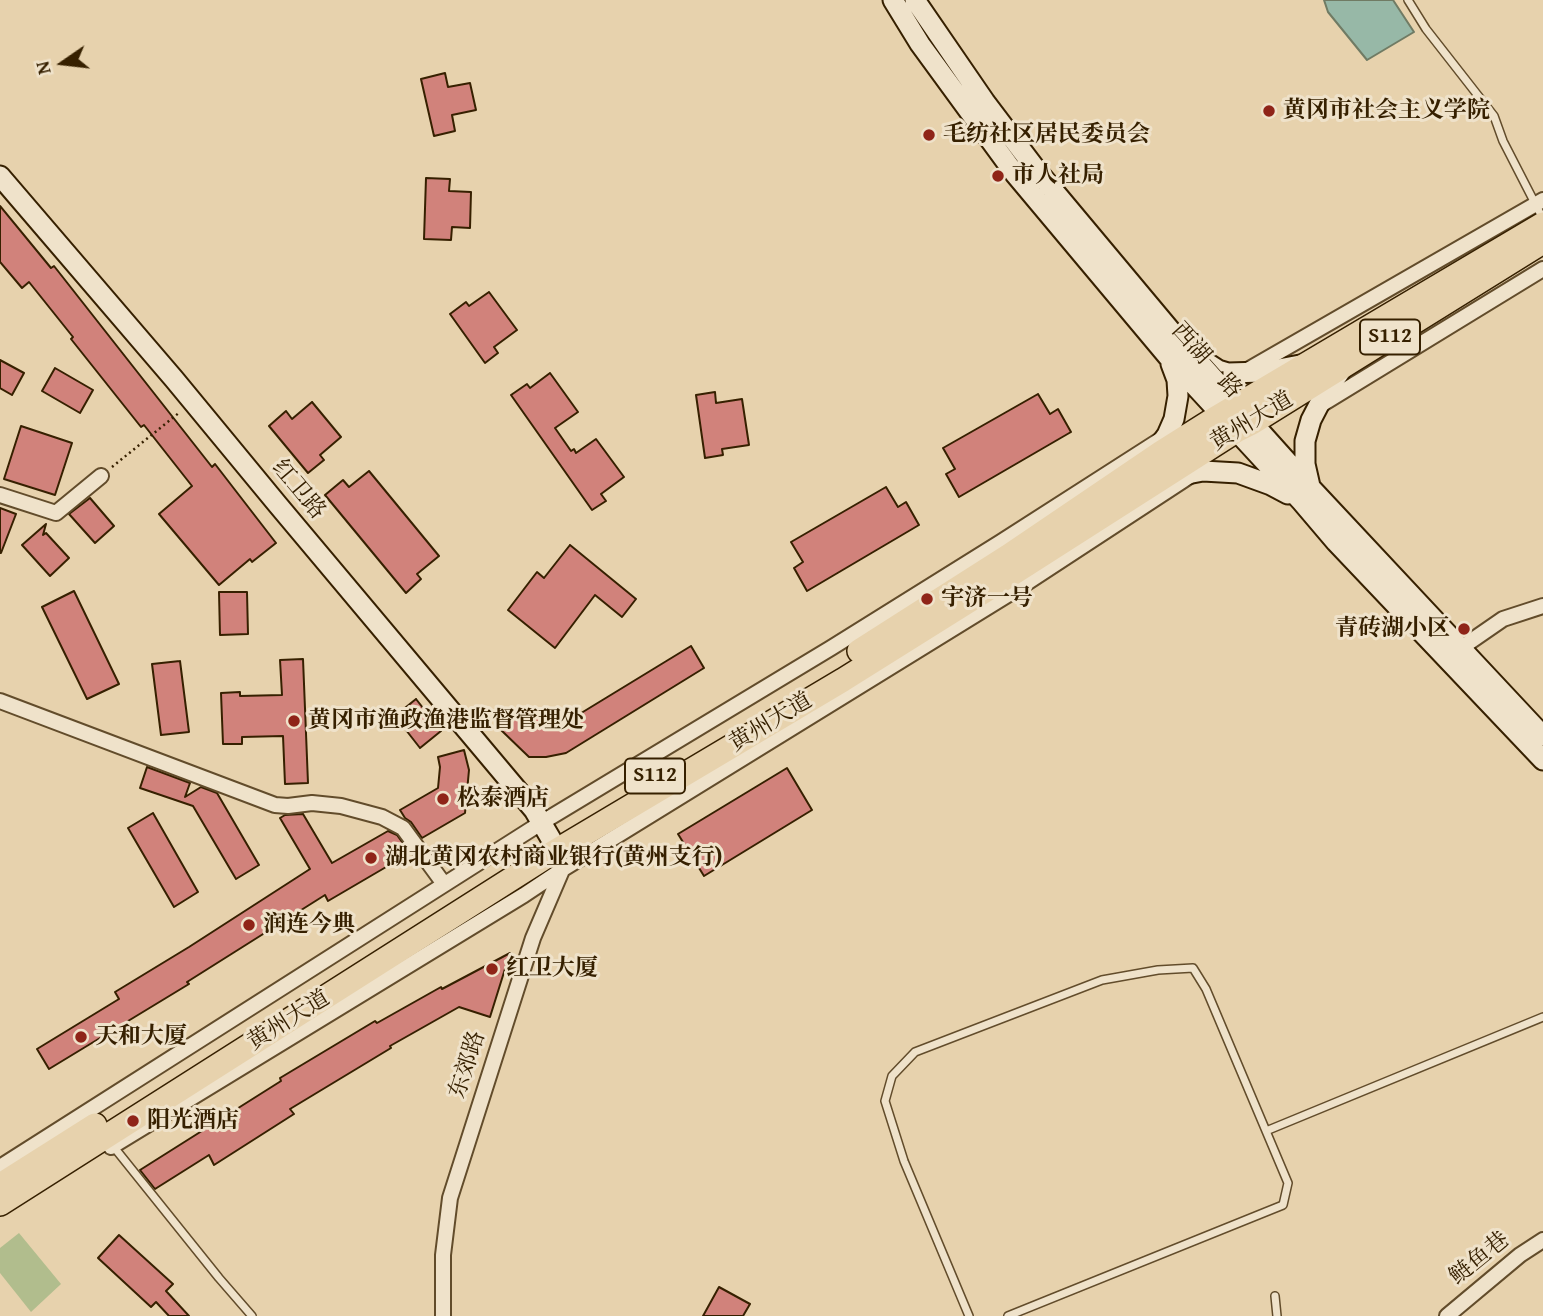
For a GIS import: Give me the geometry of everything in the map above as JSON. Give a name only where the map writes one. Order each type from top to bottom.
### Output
[{"type":"main road","name":"西湖一路","points":[[893,0],[920,44],[1015,174],[1306,494],[1461,648],[1543,736]]},
{"type":"main road","name":"西湖一路","points":[[915,0],[985,102],[1178,354]]},
{"type":"main road","name":"红卫路","points":[[0,176],[193,401],[534,810],[546,831]]},
{"type":"main road","name":"黄州大道","points":[[1237,419],[1306,364],[1541,212]]},
{"type":"main road","name":"黄州大道","points":[[0,1185],[546,831],[906,621],[1237,419],[1344,366],[1543,242]]},
{"type":"main road","points":[[1306,364],[1263,372],[1228,373],[1178,354],[1178,396],[1174,419],[1154,470],[1238,473],[1306,494],[1305,441],[1311,419],[1344,366]]},
{"type":"main road","name":"黄州大道","points":[[0,1204],[579,837],[843,680],[1154,470]]},
{"type":"main road","name":"西湖一路","points":[[1306,494],[1336,542],[1543,760]]},
{"type":"street","points":[[1242,373],[1541,212]]},
{"type":"street","points":[[1318,407],[1543,268]]},
{"type":"street","points":[[0,1167],[444,884],[546,831],[1167,435]]},
{"type":"street","points":[[0,1217],[1022,586],[1194,473]]},
{"type":"street","points":[[0,495],[57,513],[101,475]]},
{"type":"street","points":[[1461,648],[1503,619],[1543,606]]},
{"type":"street","points":[[0,701],[275,805],[312,803],[341,806],[382,817],[402,828],[444,884]]},
{"type":"street","name":"东郊路","points":[[443,1316],[443,1255],[450,1198],[533,938],[579,837]]},
{"type":"street","name":"鲢鱼巷","points":[[1447,1316],[1464,1311],[1520,1255],[1543,1240]]},
{"type":"lane","points":[[1408,0],[1426,29],[1494,116],[1503,141],[1541,212]]},
{"type":"lane","points":[[969,1316],[904,1161],[885,1101],[892,1076],[915,1052],[1102,980],[1158,970],[1193,968],[1206,989],[1287,1183],[1283,1205],[1008,1316]]},
{"type":"lane","points":[[1266,1131],[1543,1017]]},
{"type":"lane","points":[[113,1146],[252,1316]]},
{"type":"lane","points":[[1275,1296],[1277,1316]]},
{"type":"path","points":[[101,475],[193,401]]},
{"type":"green space","points":[[19,1233],[61,1284],[31,1312],[0,1273],[0,1248]]},
{"type":"shaded area","points":[[1324,0],[1393,0],[1414,32],[1367,60],[1328,12]]},
{"type":"building","points":[[445,73],[448,87],[470,83],[476,110],[452,115],[455,131],[434,136],[421,79]]},
{"type":"building","points":[[426,178],[450,179],[449,191],[471,192],[470,228],[452,227],[451,240],[424,239]]},
{"type":"building","points":[[0,206],[51,268],[54,266],[212,467],[215,464],[276,543],[252,562],[250,559],[219,585],[159,514],[192,486],[144,425],[141,427],[29,282],[22,288],[0,262]]},
{"type":"building","points":[[489,292],[517,330],[494,347],[498,353],[485,363],[450,314],[466,302],[469,306]]},
{"type":"building","points":[[0,360],[24,373],[12,395],[0,388]]},
{"type":"building","points":[[55,368],[93,390],[80,413],[42,391]]},
{"type":"building","points":[[550,373],[578,412],[555,428],[571,451],[574,449],[576,453],[596,439],[624,477],[601,494],[606,501],[592,510],[511,395],[527,384],[530,388]]},
{"type":"building","points":[[715,392],[716,403],[742,399],[749,445],[722,449],[723,455],[705,458],[696,395]]},
{"type":"building","points":[[1038,394],[1050,414],[1058,409],[1071,432],[959,497],[946,474],[955,469],[943,448]]},
{"type":"building","points":[[312,402],[341,437],[320,455],[324,460],[308,473],[269,426],[286,411],[292,419]]},
{"type":"building","points":[[21,426],[72,443],[55,495],[4,479]]},
{"type":"building","points":[[369,471],[439,556],[417,574],[421,579],[406,593],[325,495],[343,480],[349,487]]},
{"type":"building","points":[[886,487],[898,507],[906,502],[919,525],[807,591],[794,568],[803,562],[791,542]]},
{"type":"building","points":[[90,498],[114,526],[95,543],[69,514]]},
{"type":"building","points":[[0,508],[16,514],[1,553],[0,553]]},
{"type":"building","points":[[46,524],[43,535],[46,533],[69,558],[50,576],[22,545]]},
{"type":"building","points":[[570,545],[636,599],[622,617],[595,595],[555,648],[508,610],[537,572],[544,578]]},
{"type":"building","points":[[74,591],[119,684],[87,699],[42,607]]},
{"type":"building","points":[[219,592],[247,592],[248,634],[220,635]]},
{"type":"building","points":[[691,646],[704,668],[566,753],[529,757],[501,730],[514,716],[523,724],[526,717],[549,719],[555,729]]},
{"type":"building","points":[[303,659],[308,783],[285,784],[283,736],[242,737],[242,744],[223,744],[221,693],[240,692],[240,696],[282,695],[280,660]]},
{"type":"building","points":[[180,661],[189,732],[161,735],[152,664]]},
{"type":"building","points":[[416,699],[441,731],[420,748],[395,716]]},
{"type":"building","name":"松泰酒店","points":[[464,750],[469,770],[465,813],[422,838],[400,810],[438,788],[438,757]]},
{"type":"building","points":[[147,767],[190,783],[185,797],[201,787],[217,793],[259,865],[236,879],[193,806],[140,788]]},
{"type":"building","points":[[787,768],[812,810],[704,876],[678,834]]},
{"type":"building","points":[[153,813],[198,892],[174,907],[128,828]]},
{"type":"building","points":[[303,814],[332,863],[388,831],[397,835],[410,853],[328,901],[325,895],[187,982],[189,984],[49,1069],[37,1049],[119,999],[115,992],[310,869],[280,818]]},
{"type":"building","points":[[510,953],[490,1017],[459,1007],[390,1046],[391,1048],[290,1109],[294,1114],[214,1165],[209,1155],[155,1189],[140,1170],[281,1081],[280,1078],[375,1021],[377,1023]]},
{"type":"building","points":[[119,1235],[173,1284],[166,1291],[189,1316],[169,1316],[156,1302],[151,1307],[98,1258]]},
{"type":"building","points":[[719,1287],[750,1304],[743,1316],[703,1316]]},
{"type":"place","name":"黄冈市社会主义学院","points":[[1269,111]]},
{"type":"place","name":"毛纺社区居民委员会","points":[[929,135]]},
{"type":"place","name":"市人社局","points":[[998,176]]},
{"type":"place","name":"宇济一号","points":[[927,599]]},
{"type":"place","name":"青砖湖小区","points":[[1464,629]]},
{"type":"place","name":"黄冈市渔政渔港监督管理处","points":[[294,721]]},
{"type":"place","name":"松泰酒店","points":[[443,799]]},
{"type":"place","name":"湖北黄冈农村商业银行(黄州支行)","points":[[371,858]]},
{"type":"place","name":"润连今典","points":[[249,925]]},
{"type":"place","name":"红卫大厦","points":[[492,969]]},
{"type":"place","name":"天和大厦","points":[[81,1037]]},
{"type":"place","name":"阳光酒店","points":[[133,1121]]}]
